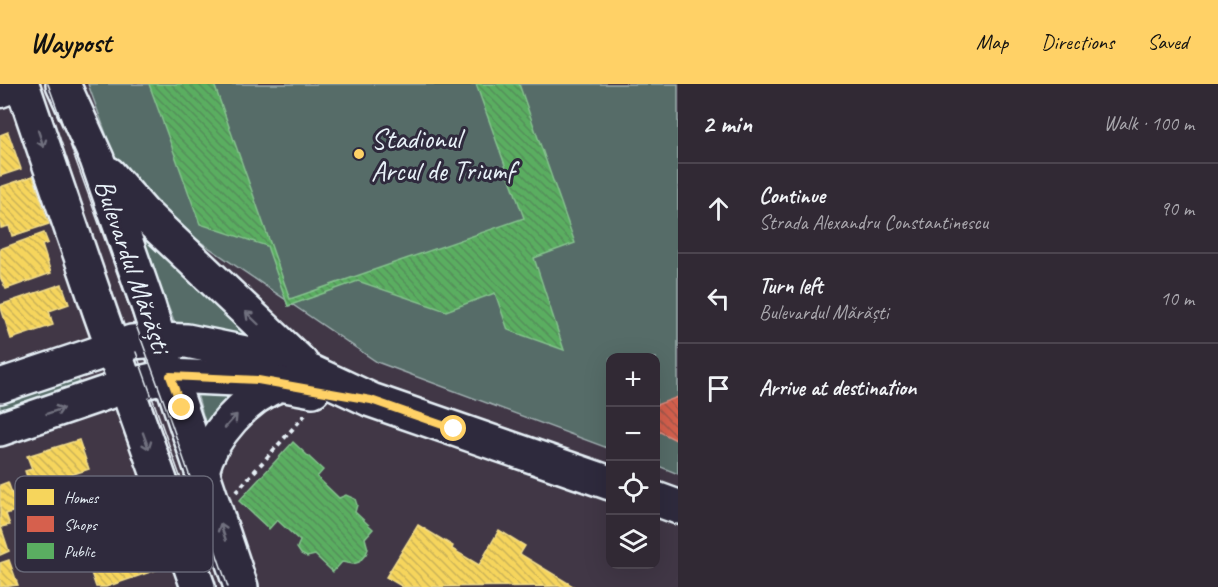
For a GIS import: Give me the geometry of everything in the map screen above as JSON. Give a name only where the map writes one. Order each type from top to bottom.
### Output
[{"type":"main road","name":"Bulevardul Mărăști","points":[[63,84],[97,159],[204,476]]},
{"type":"main road","name":"Bulevardul Mărăști","points":[[15,88],[113,348],[158,476]]},
{"type":"main road","points":[[97,159],[143,213],[318,382]]},
{"type":"main road","points":[[0,386],[132,342],[187,341],[270,358],[318,382],[606,482]]},
{"type":"main road","points":[[0,429],[126,386],[170,376],[245,379],[281,384],[318,382]]},
{"type":"main road","points":[[202,471],[208,451],[247,403],[258,394],[281,384]]},
{"type":"main road","points":[[660,500],[678,507]]},
{"type":"main road","name":"Bulevardul Mărăști","points":[[213,503],[241,587]]},
{"type":"main road","name":"Bulevardul Mărăști","points":[[193,572],[198,587]]},
{"type":"path","points":[[217,514],[318,382]]},
{"type":"green space","points":[[88,84],[678,84],[678,474],[660,467],[660,353],[606,353],[606,448],[377,362],[293,305],[288,306],[286,300],[127,192]]},
{"type":"green space","points":[[136,226],[248,336],[175,324]]},
{"type":"green space","points":[[75,371],[81,386],[0,414],[0,397]]},
{"type":"green space","points":[[195,387],[237,397],[207,429]]},
{"type":"building: Homes","points":[[8,132],[21,169],[0,176],[0,135]]},
{"type":"building: Homes","points":[[33,176],[49,224],[12,236],[9,226],[1,228],[0,224],[0,187]]},
{"type":"building: Homes","points":[[44,233],[48,243],[42,245],[51,273],[6,289],[0,277],[0,249]]},
{"type":"building: Homes","points":[[62,284],[69,304],[49,311],[53,325],[11,339],[0,305]]},
{"type":"building: Homes","points":[[79,440],[89,469],[68,476],[27,476],[25,471],[32,469],[27,456]]},
{"type":"building: Homes","points":[[8,482],[15,502],[15,511],[6,514],[10,525],[1,527],[9,551],[0,555],[0,485]]},
{"type":"building: Homes","points":[[418,525],[479,565],[499,530],[525,546],[520,554],[573,586],[403,587],[386,577]]},
{"type":"building: Homes","points":[[9,560],[18,585],[0,587],[0,563]]},
{"type":"building: Homes","points":[[91,572],[150,572],[106,587],[96,587]]},
{"type":"building: Shops","points":[[678,397],[678,441],[660,432],[660,404]]},
{"type":"building: Public","points":[[149,84],[214,84],[290,299],[524,218],[476,84],[519,84],[575,243],[534,258],[564,350],[508,330],[495,293],[446,311],[358,281],[288,306],[267,246],[200,224]]},
{"type":"building: Public","points":[[293,442],[323,470],[317,477],[339,498],[346,495],[355,499],[357,505],[355,512],[373,529],[365,538],[368,549],[359,562],[353,564],[342,562],[333,572],[315,555],[307,557],[301,554],[297,548],[300,541],[277,520],[269,529],[239,501]]},
{"type":"tram line","points":[[48,84],[190,476]]},
{"type":"tram line","points":[[136,352],[180,476]]},
{"type":"tram line","points":[[213,544],[228,587]]},
{"type":"place","name":"Stadionul Arcul de Triumf","points":[[359,154]]},
{"type":"route","points":[[182,408],[170,376],[258,380],[371,400],[454,429]]}]
